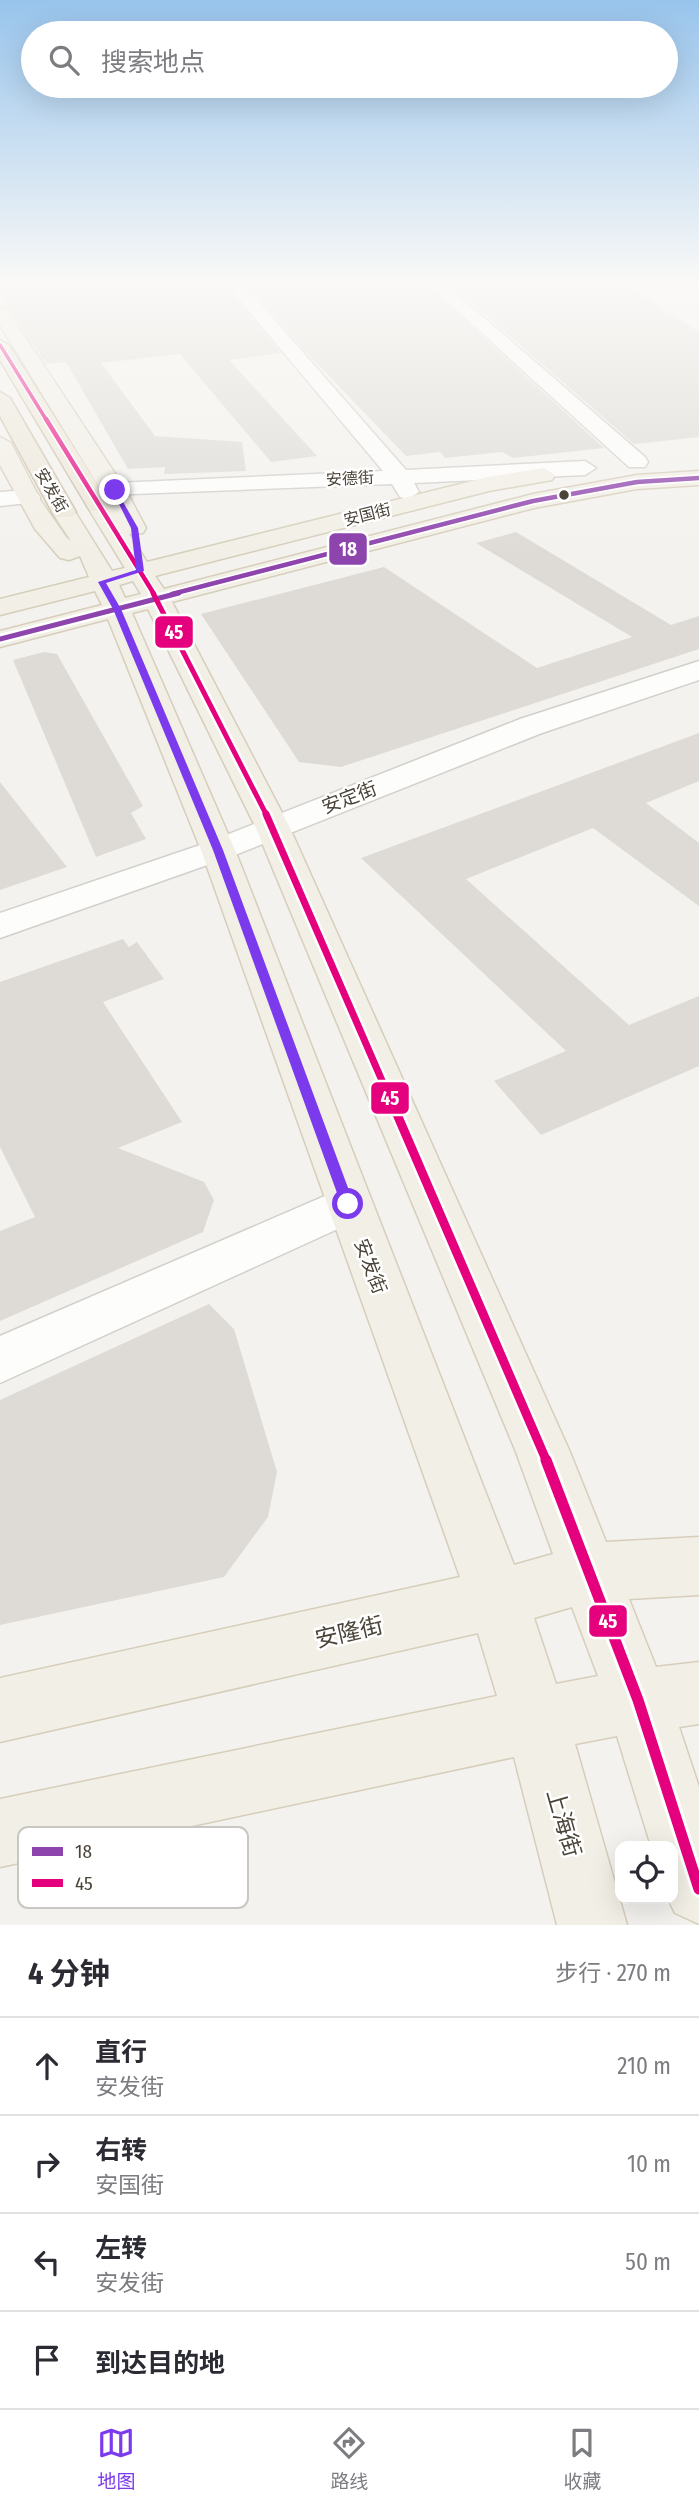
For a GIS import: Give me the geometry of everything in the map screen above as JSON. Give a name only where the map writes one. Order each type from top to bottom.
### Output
[{"type":"highway","name":"安发街","points":[[15,375],[76,501]]},
{"type":"highway","name":"安发街","points":[[0,398],[76,501]]},
{"type":"main road","name":"安发街","points":[[25,375],[76,501],[91,553],[129,590],[272,827],[543,1452],[591,1572],[668,1696]]},
{"type":"main road","name":"安发街","points":[[0,443],[76,501],[134,528],[129,590],[218,850],[348,1204],[498,1599],[536,1720]]},
{"type":"main road","name":"安国街","points":[[0,639],[129,590],[414,503],[488,484],[585,468],[699,459]]},
{"type":"main road","name":"安国街","points":[[0,607],[129,590],[533,501],[637,482],[699,478]]},
{"type":"main road","name":"安隆街","points":[[0,1710],[498,1599],[591,1572],[699,1566]]},
{"type":"main road","points":[[28,1827],[536,1720],[668,1696],[699,1889]]},
{"type":"main road","name":"上海街","points":[[536,1720],[592,1925]]},
{"type":"main road","points":[[0,1833],[18,1829]]},
{"type":"street","points":[[312,375],[399,476],[414,503]]},
{"type":"street","points":[[539,375],[637,462]]},
{"type":"street","name":"安德街","points":[[0,499],[76,501],[399,476],[585,468]]},
{"type":"street","name":"安定街","points":[[0,926],[218,850],[531,726],[699,670]]},
{"type":"street","points":[[0,1360],[348,1204]]},
{"type":"building","points":[[73,375],[110,375],[155,436],[242,442],[246,471],[164,474],[165,467],[128,469]]},
{"type":"building","points":[[198,375],[243,375],[317,456],[271,462]]},
{"type":"building","points":[[328,375],[524,375],[604,448],[513,458],[502,452],[445,458],[440,452],[406,456]]},
{"type":"building","points":[[554,375],[699,375],[699,437],[634,444]]},
{"type":"building","points":[[516,532],[671,625],[699,616],[699,649],[341,767],[299,762],[201,614],[384,567],[537,668],[632,637],[476,543]]},
{"type":"building","points":[[44,652],[57,654],[143,806],[131,813],[146,839],[96,857],[13,660]]},
{"type":"building","points":[[699,733],[699,781],[646,803],[699,843],[699,906],[593,828],[466,879],[629,1025],[699,996],[699,1066],[541,1135],[494,1081],[566,1051],[361,858]]},
{"type":"building","points":[[0,782],[67,867],[0,890]]},
{"type":"building","points":[[123,939],[129,947],[137,942],[164,979],[103,1002],[182,1122],[118,1148],[204,1182],[214,1200],[203,1232],[0,1321],[0,1231],[35,1217],[0,1147],[0,982]]},
{"type":"building","points":[[209,1304],[234,1329],[277,1472],[268,1517],[224,1577],[0,1625],[0,1400]]},
{"type":"transit line","name":"45","points":[[18,375],[157,599],[272,826],[543,1452],[638,1700],[699,1889]]},
{"type":"transit line","name":"18","points":[[0,639],[533,501],[637,482],[699,478]]},
{"type":"route","points":[[115,490],[134,528],[140,571],[102,582],[117,609],[218,850],[348,1204]]}]
